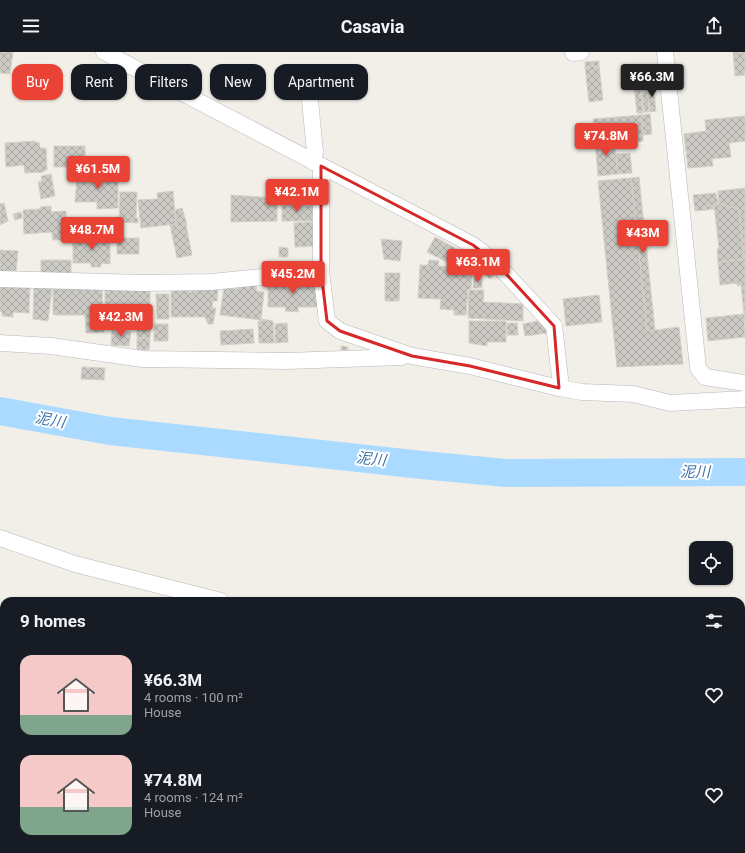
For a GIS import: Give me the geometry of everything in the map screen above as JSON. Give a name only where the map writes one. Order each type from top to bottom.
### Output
[{"type":"street","points":[[104,52],[473,245],[496,263],[554,326],[560,378],[559,388]]},
{"type":"street","points":[[665,52],[698,368],[705,377],[745,383]]},
{"type":"street","points":[[310,100],[317,164],[321,271],[328,321],[340,331],[412,356],[470,366],[559,388],[582,392],[633,394],[670,403],[745,399]]},
{"type":"street","points":[[0,278],[143,283],[204,282],[321,271]]},
{"type":"street","points":[[0,343],[51,346],[144,359],[286,361],[412,356]]},
{"type":"street","points":[[0,538],[75,564],[205,597]]},
{"type":"highlighted area","points":[[321,166],[473,245],[496,263],[554,326],[559,388],[470,366],[412,356],[340,331],[327,321],[321,271]]},
{"type":"building","points":[[0,52],[13,52],[10,74],[0,73]]},
{"type":"building","points":[[733,52],[745,52],[745,75],[735,76]]},
{"type":"building","points":[[599,61],[599,66],[585,67],[585,62]]},
{"type":"building","points":[[599,66],[603,100],[589,102],[585,67]]},
{"type":"building","points":[[653,83],[656,111],[650,112],[647,84]]},
{"type":"building","points":[[647,84],[649,112],[644,112],[641,85]]},
{"type":"building","points":[[634,85],[640,85],[643,113],[637,113]]},
{"type":"building","points":[[650,114],[652,134],[643,135],[641,115]]},
{"type":"building","points":[[641,115],[643,135],[595,140],[593,119]]},
{"type":"building","points":[[745,116],[745,141],[729,143],[731,157],[712,159],[713,166],[688,168],[684,134],[706,131],[705,120]]},
{"type":"building","points":[[643,135],[643,141],[617,143],[616,138]]},
{"type":"building","points":[[614,138],[618,174],[598,176],[595,140]]},
{"type":"building","points":[[35,141],[35,143],[39,142],[40,148],[46,148],[47,170],[44,170],[44,172],[25,173],[24,165],[6,167],[5,143]]},
{"type":"building","points":[[54,146],[85,146],[85,167],[54,167]]},
{"type":"building","points":[[630,153],[632,173],[618,174],[616,154]]},
{"type":"building","points":[[113,172],[113,178],[118,178],[118,208],[97,209],[97,202],[75,202],[77,177],[92,176],[92,173]]},
{"type":"building","points":[[51,174],[55,196],[41,199],[38,182],[42,181],[41,176]]},
{"type":"building","points":[[639,177],[655,330],[647,331],[631,178]]},
{"type":"building","points":[[631,178],[647,331],[679,327],[683,364],[617,367],[598,181]]},
{"type":"building","points":[[745,188],[745,324],[741,285],[737,286],[737,283],[720,285],[718,262],[744,259],[739,209],[719,206],[718,191]]},
{"type":"building","points":[[173,191],[176,224],[141,228],[138,200],[158,199],[157,193]]},
{"type":"building","points":[[120,192],[137,192],[136,218],[138,218],[138,223],[119,222]]},
{"type":"building","points":[[716,193],[718,205],[706,206],[706,210],[695,211],[693,195]]},
{"type":"building","points":[[231,195],[277,198],[277,221],[231,222]]},
{"type":"building","points":[[4,203],[8,221],[0,225],[0,204]]},
{"type":"building","points":[[719,204],[739,209],[744,259],[718,262],[717,249],[719,248],[714,205]]},
{"type":"building","points":[[282,205],[313,206],[312,221],[282,221]]},
{"type":"building","points":[[714,205],[714,209],[706,210],[706,206]]},
{"type":"building","points":[[51,206],[51,212],[66,211],[67,240],[53,240],[52,232],[24,234],[23,210],[40,209],[40,207]]},
{"type":"building","points":[[182,208],[187,225],[177,228],[175,210]]},
{"type":"building","points":[[21,212],[22,218],[15,220],[13,214]]},
{"type":"building","points":[[313,222],[313,246],[295,247],[294,223]]},
{"type":"building","points":[[176,224],[177,228],[186,225],[192,255],[177,258],[170,225]]},
{"type":"building","points":[[73,237],[110,238],[110,264],[101,263],[101,267],[91,267],[91,263],[73,263]]},
{"type":"building","points":[[435,237],[455,248],[447,262],[427,252]]},
{"type":"building","points":[[117,238],[139,238],[139,254],[117,254]]},
{"type":"building","points":[[381,239],[402,241],[400,261],[384,259]]},
{"type":"building","points":[[279,247],[288,248],[288,257],[279,257]]},
{"type":"building","points":[[0,250],[18,251],[16,273],[0,272]]},
{"type":"building","points":[[41,260],[71,260],[71,274],[41,273]]},
{"type":"building","points":[[429,260],[439,261],[438,266],[454,267],[454,274],[472,275],[471,289],[468,289],[466,315],[454,315],[454,310],[440,309],[441,299],[418,298],[420,265],[428,265]]},
{"type":"building","points":[[487,268],[494,275],[490,279],[483,272]]},
{"type":"building","points":[[385,273],[400,273],[399,301],[385,301]]},
{"type":"building","points":[[474,277],[482,278],[482,288],[473,288]]},
{"type":"building","points":[[257,281],[256,291],[264,292],[261,320],[220,315],[224,287],[238,289],[238,283]]},
{"type":"building","points":[[283,281],[316,281],[318,307],[298,307],[298,312],[285,311],[286,307],[268,307],[268,284],[283,285]]},
{"type":"building","points":[[0,282],[30,284],[29,313],[13,312],[13,317],[2,316],[2,312],[0,311]]},
{"type":"building","points":[[34,286],[52,288],[48,321],[33,319]]},
{"type":"building","points":[[53,286],[102,287],[104,332],[86,333],[85,315],[53,314]]},
{"type":"building","points":[[105,286],[150,286],[150,338],[137,338],[137,315],[105,315]]},
{"type":"building","points":[[192,286],[218,287],[217,301],[213,301],[212,308],[216,308],[213,324],[208,324],[205,317],[171,317],[171,290],[189,290],[189,292],[192,292]]},
{"type":"building","points":[[469,290],[484,290],[483,302],[523,304],[523,321],[468,318]]},
{"type":"building","points":[[156,294],[169,294],[169,319],[157,319]]},
{"type":"building","points":[[599,295],[602,322],[566,326],[563,299]]},
{"type":"building","points":[[744,314],[745,337],[708,341],[706,318]]},
{"type":"building","points":[[262,319],[273,321],[274,343],[259,343],[258,321],[262,321]]},
{"type":"building","points":[[469,321],[506,321],[506,342],[487,342],[487,346],[469,343]]},
{"type":"building","points":[[538,321],[546,328],[547,333],[525,336],[523,324]]},
{"type":"building","points":[[287,323],[288,342],[275,343],[275,324]]},
{"type":"building","points":[[507,323],[517,323],[518,335],[507,335]]},
{"type":"building","points":[[154,324],[168,324],[168,341],[154,341]]},
{"type":"building","points":[[253,329],[254,343],[221,345],[220,331]]},
{"type":"building","points":[[112,330],[131,332],[129,346],[111,345]]},
{"type":"building","points":[[137,338],[150,338],[149,350],[137,350]]},
{"type":"building","points":[[341,346],[348,347],[348,350],[341,350]]},
{"type":"building","points":[[82,367],[105,368],[104,380],[81,379]]},
{"type":"waterway","name":"泥川","points":[[0,411],[110,431],[506,473],[745,472]]}]
